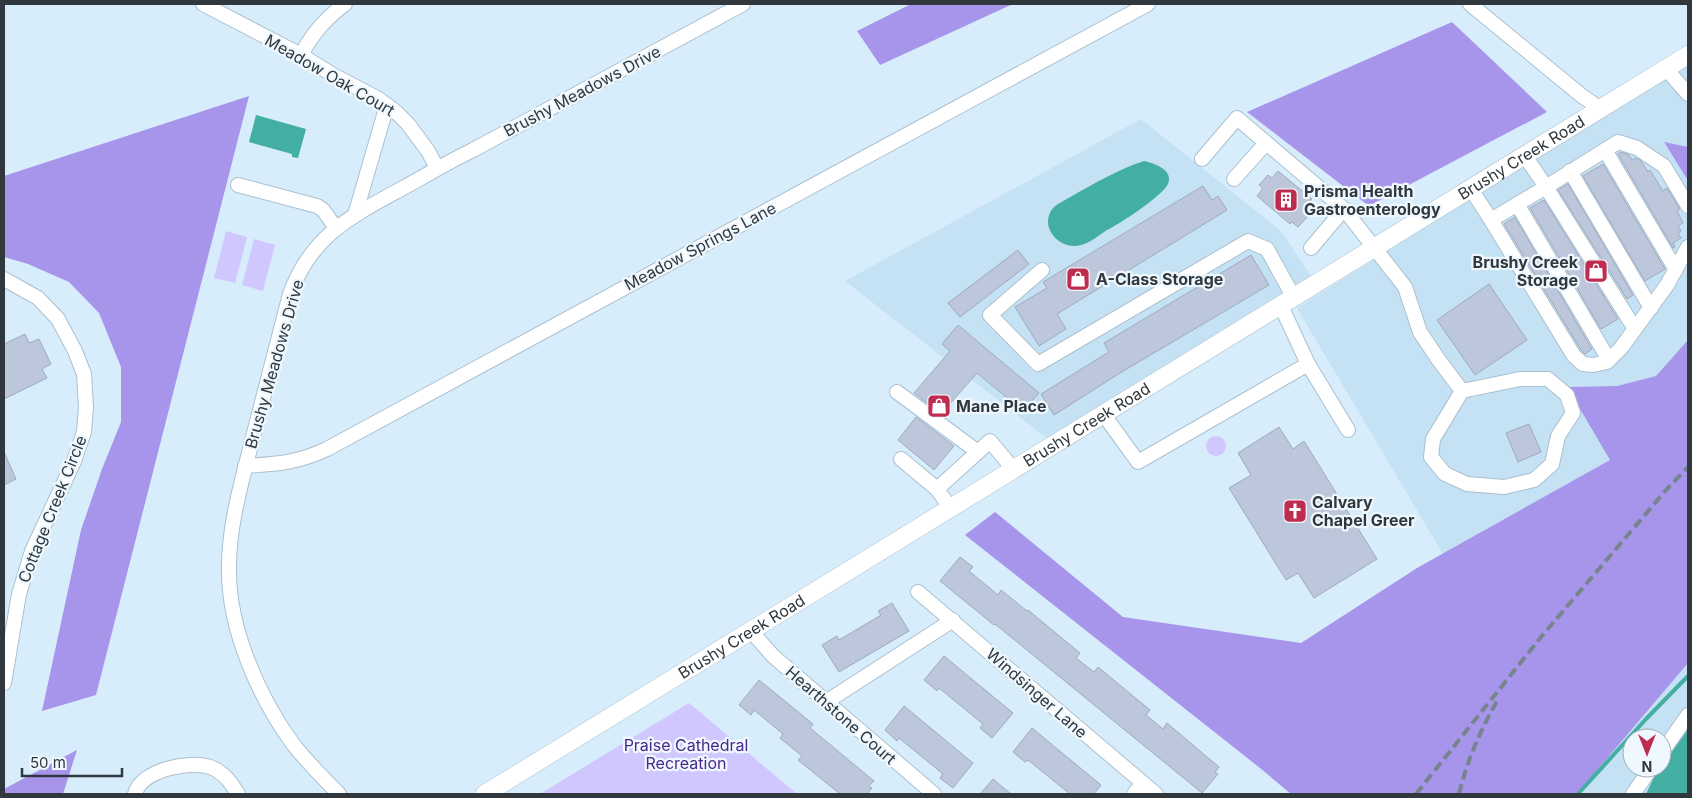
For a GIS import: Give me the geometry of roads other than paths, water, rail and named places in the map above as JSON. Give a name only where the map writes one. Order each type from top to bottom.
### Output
[{"type":"main road","name":"Brushy Creek Road","points":[[486,794],[1688,55]]},
{"type":"street","name":"Meadow Oak Court","points":[[203,4],[300,55],[386,105],[402,118],[419,137],[437,168]]},
{"type":"street","points":[[300,55],[312,35],[332,14],[345,4]]},
{"type":"street","name":"Brushy Meadows Drive","points":[[339,794],[305,758],[268,704],[240,638],[233,610],[228,573],[233,525],[245,466],[290,294],[296,278],[312,252],[336,228],[355,215],[437,168],[743,4]]},
{"type":"street","name":"Meadow Springs Lane","points":[[245,466],[287,463],[307,458],[327,449],[1148,4]]},
{"type":"street","points":[[1470,4],[1600,109]]},
{"type":"street","points":[[1666,69],[1688,94]]},
{"type":"street","points":[[355,215],[386,105]]},
{"type":"street","points":[[1202,159],[1237,118],[1344,209],[1405,287],[1420,332],[1462,391]]},
{"type":"street","points":[[1491,220],[1618,142],[1638,148],[1664,166],[1688,206]]},
{"type":"street","points":[[1234,179],[1266,143]]},
{"type":"street","points":[[1604,150],[1676,270]]},
{"type":"street","points":[[1525,156],[1635,329]]},
{"type":"street","points":[[1570,172],[1651,308]]},
{"type":"street","points":[[238,185],[317,206],[323,210],[336,228]]},
{"type":"street","points":[[1471,189],[1574,356],[1583,364],[1593,365],[1607,362],[1621,348],[1667,286],[1688,246]]},
{"type":"street","points":[[1517,204],[1609,360]]},
{"type":"street","points":[[1311,248],[1344,209]]},
{"type":"street","points":[[1042,270],[990,315],[1038,364],[1248,241],[1267,249],[1288,302],[1308,364],[1348,430]]},
{"type":"street","name":"Cottage Creek Circle","points":[[4,279],[38,298],[58,319],[84,374],[86,407],[84,432],[74,461],[32,551],[19,594],[4,683]]},
{"type":"street","points":[[1104,415],[1138,462],[1308,364]]},
{"type":"street","points":[[1520,379],[1548,379],[1567,395],[1573,413],[1558,436],[1552,464],[1534,480],[1504,487],[1468,484],[1445,474],[1431,457],[1433,439],[1462,391],[1520,379]]},
{"type":"street","points":[[897,392],[978,452]]},
{"type":"street","points":[[937,489],[990,441],[1014,470]]},
{"type":"street","points":[[901,460],[937,489],[951,509]]},
{"type":"street","name":"Windsinger Lane","points":[[918,592],[1156,794]]},
{"type":"street","points":[[826,702],[953,620]]},
{"type":"street","name":"Hearthstone Court","points":[[751,631],[773,656],[934,794]]},
{"type":"street","points":[[1672,738],[1688,715]]},
{"type":"street","points":[[135,794],[139,784],[144,779],[171,768],[194,765],[217,770],[227,778],[238,794]]},
{"type":"street","points":[[1633,794],[1644,778]]},
{"type":"street","points":[[1134,794],[1144,783]]},
{"type":"waterway","points":[[1578,794],[1688,676]]},
{"type":"railway","points":[[1416,794],[1541,637],[1688,467]]},
{"type":"railway","points":[[1459,794],[1475,746],[1497,701]]},
{"type":"place","name":"Prisma Health Gastroenterology","points":[[1286,200]]},
{"type":"place","name":"Brushy Creek Storage","points":[[1596,271]]},
{"type":"place","name":"A-Class Storage","points":[[1078,279]]},
{"type":"place","name":"Mane Place","points":[[939,406]]},
{"type":"place","name":"Calvary Chapel Greer","points":[[1295,511]]},
{"type":"park label","name":"Praise Cathedral Recreation","points":[[686,754]]}]
